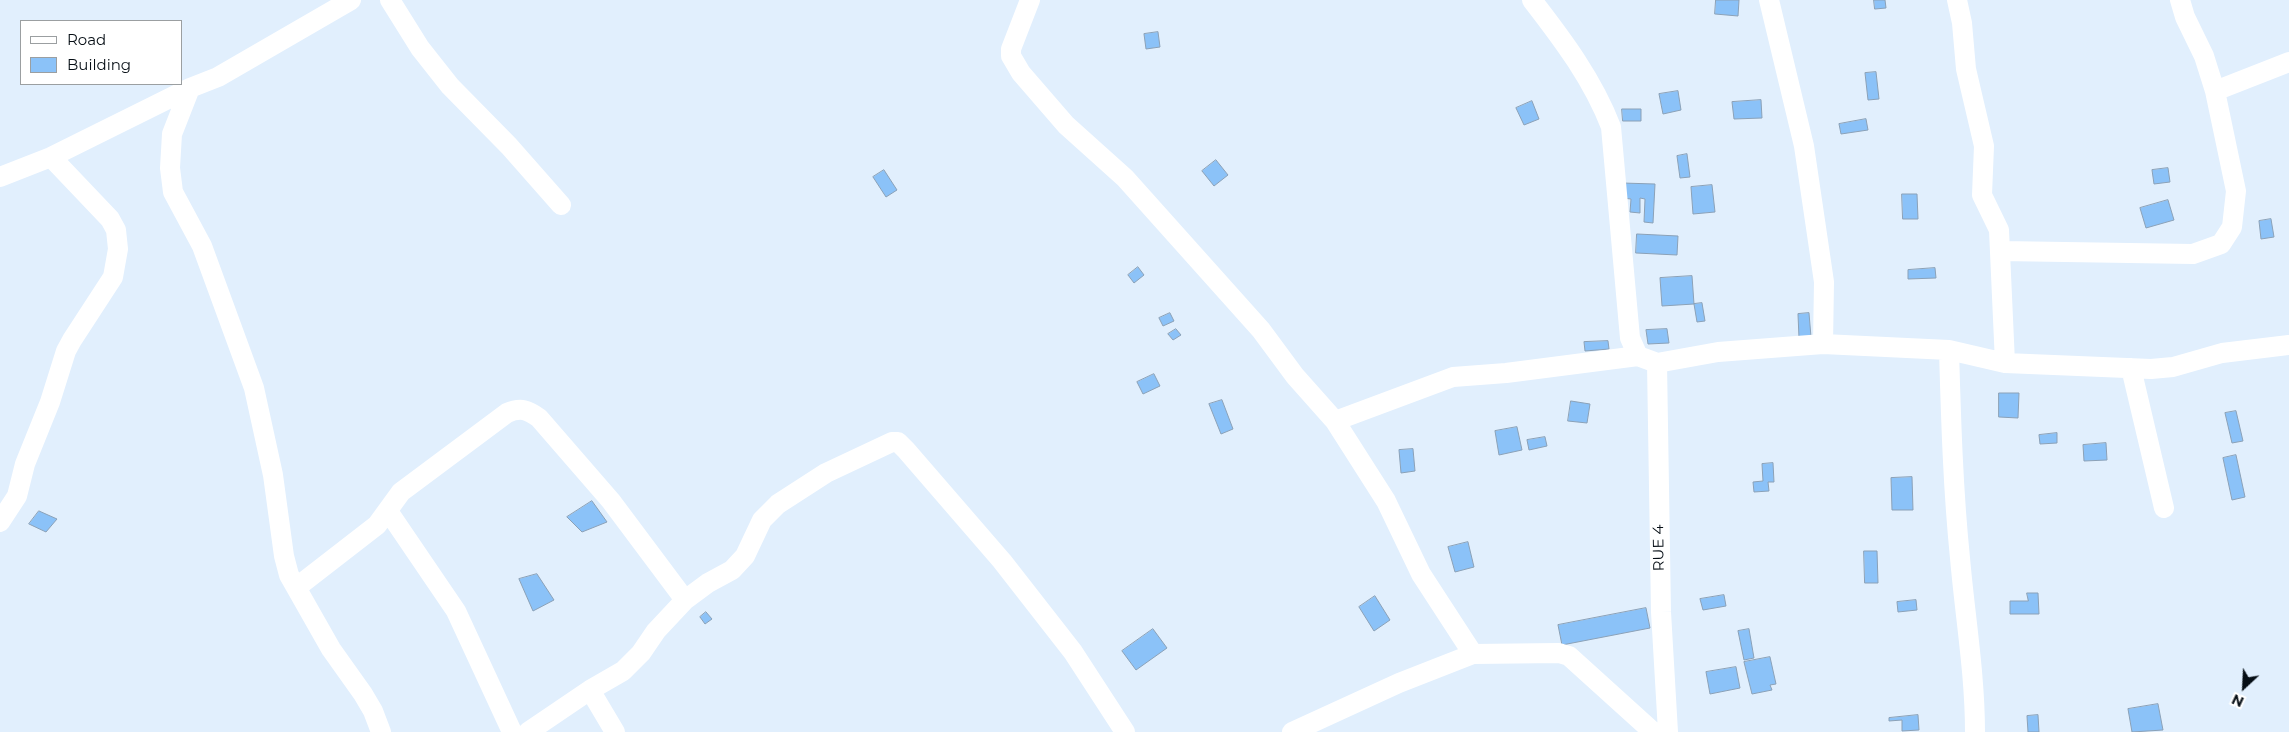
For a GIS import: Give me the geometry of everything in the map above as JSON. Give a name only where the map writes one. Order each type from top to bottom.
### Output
[{"type":"street","points":[[0,177],[51,157],[238,66],[351,0]]},
{"type":"street","points":[[390,0],[420,48],[450,86],[509,146],[561,205]]},
{"type":"street","points":[[1030,0],[1011,49],[1011,56],[1021,73],[1066,125],[1125,178],[1261,330],[1295,376],[1335,422],[1386,501],[1421,574],[1474,654]]},
{"type":"street","points":[[1532,0],[1577,62],[1600,100],[1611,127],[1629,329],[1634,352],[1638,356],[1657,364],[1718,352],[1824,344],[1949,350],[2006,364],[2131,368],[2173,367],[2222,353],[2271,345],[2289,345]]},
{"type":"street","points":[[1769,0],[1804,146],[1824,282],[1824,344]]},
{"type":"street","points":[[1957,0],[1962,23],[1966,68],[1984,146],[1982,195],[1999,230],[2006,364]]},
{"type":"street","points":[[2001,251],[2193,254],[2221,244],[2232,227],[2236,191],[2215,91],[2204,56],[2185,17],[2180,0]]},
{"type":"street","points":[[2215,91],[2289,62]]},
{"type":"street","points":[[190,88],[172,134],[170,168],[173,192],[202,246],[254,388],[273,476],[284,556],[289,575],[297,586],[331,649],[373,711],[381,732]]},
{"type":"street","points":[[0,522],[17,496],[25,464],[50,402],[66,351],[113,277],[118,249],[116,230],[110,219],[51,157]]},
{"type":"street","points":[[1949,350],[1954,480],[1960,559],[1972,666],[1975,732]]},
{"type":"street","points":[[1335,422],[1453,378],[1638,356]]},
{"type":"street","name":"RUE 4","points":[[1657,364],[1661,612],[1668,732]]},
{"type":"street","points":[[2131,368],[2164,508]]},
{"type":"street","points":[[297,586],[377,526],[401,492],[507,412],[515,409],[527,409],[539,418],[611,501],[686,600]]},
{"type":"street","points":[[528,732],[590,690],[623,671],[641,652],[656,631],[686,600],[708,582],[732,570],[745,556],[762,520],[778,504],[826,473],[892,442],[898,442],[1008,568],[1073,652],[1126,732]]},
{"type":"street","points":[[388,511],[456,612],[512,732]]},
{"type":"street","points":[[1292,732],[1399,682],[1474,654],[1564,653],[1653,732]]},
{"type":"street","points":[[590,690],[615,732]]},
{"type":"building","points":[[1716,0],[1739,0],[1738,16],[1715,14]]},
{"type":"building","points":[[1874,0],[1885,0],[1886,8],[1875,9]]},
{"type":"building","points":[[1158,32],[1160,47],[1146,49],[1144,34]]},
{"type":"building","points":[[1876,72],[1879,99],[1868,100],[1865,73]]},
{"type":"building","points":[[1678,91],[1681,110],[1663,114],[1659,94]]},
{"type":"building","points":[[1761,100],[1762,118],[1734,119],[1732,102]]},
{"type":"building","points":[[1532,101],[1539,119],[1524,125],[1516,108]]},
{"type":"building","points":[[1622,109],[1641,109],[1641,121],[1623,121]]},
{"type":"building","points":[[1866,119],[1868,130],[1841,134],[1839,124]]},
{"type":"building","points":[[1687,154],[1690,177],[1680,178],[1677,156]]},
{"type":"building","points":[[1216,160],[1228,175],[1214,186],[1202,171]]},
{"type":"building","points":[[2168,168],[2170,182],[2154,184],[2152,170]]},
{"type":"building","points":[[884,170],[897,190],[886,197],[873,177]]},
{"type":"building","points":[[1622,183],[1655,184],[1653,223],[1644,222],[1645,199],[1640,198],[1640,213],[1630,212],[1631,199],[1622,198]]},
{"type":"building","points":[[1712,185],[1715,212],[1693,214],[1691,187]]},
{"type":"building","points":[[1902,194],[1917,194],[1918,219],[1903,219]]},
{"type":"building","points":[[2168,200],[2174,220],[2146,228],[2140,208]]},
{"type":"building","points":[[2271,219],[2274,237],[2261,239],[2259,221]]},
{"type":"building","points":[[1637,234],[1678,236],[1677,255],[1636,253]]},
{"type":"building","points":[[1138,267],[1144,275],[1134,283],[1128,275]]},
{"type":"building","points":[[1935,268],[1936,278],[1908,279],[1908,270]]},
{"type":"building","points":[[1692,276],[1694,304],[1662,306],[1660,278]]},
{"type":"building","points":[[1702,303],[1705,321],[1697,322],[1694,304]]},
{"type":"building","points":[[1170,313],[1174,321],[1163,326],[1159,318]]},
{"type":"building","points":[[1809,313],[1811,337],[1799,338],[1798,314]]},
{"type":"building","points":[[1176,329],[1181,335],[1173,340],[1168,334]]},
{"type":"building","points":[[1667,329],[1669,343],[1648,344],[1646,330]]},
{"type":"building","points":[[1608,341],[1609,349],[1585,351],[1584,342]]},
{"type":"building","points":[[1154,374],[1160,386],[1143,394],[1137,382]]},
{"type":"building","points":[[1999,393],[2019,393],[2018,418],[1999,417]]},
{"type":"building","points":[[1222,400],[1233,429],[1221,434],[1209,404]]},
{"type":"building","points":[[1571,401],[1590,404],[1587,423],[1568,421]]},
{"type":"building","points":[[2236,411],[2243,441],[2232,443],[2225,413]]},
{"type":"building","points":[[1517,427],[1522,450],[1499,455],[1495,431]]},
{"type":"building","points":[[2057,433],[2057,443],[2040,444],[2039,435]]},
{"type":"building","points":[[1545,437],[1547,446],[1529,450],[1527,440]]},
{"type":"building","points":[[2106,443],[2107,460],[2084,461],[2083,445]]},
{"type":"building","points":[[1413,449],[1415,471],[1401,473],[1399,450]]},
{"type":"building","points":[[2236,455],[2245,497],[2232,500],[2223,458]]},
{"type":"building","points":[[1773,463],[1774,482],[1768,482],[1769,491],[1754,492],[1753,482],[1763,481],[1762,464]]},
{"type":"building","points":[[1912,477],[1913,510],[1892,510],[1891,478]]},
{"type":"building","points":[[592,501],[607,522],[582,532],[567,517]]},
{"type":"building","points":[[39,511],[57,519],[46,532],[29,524]]},
{"type":"building","points":[[1468,542],[1474,567],[1455,572],[1448,547]]},
{"type":"building","points":[[1864,551],[1877,551],[1878,583],[1865,583]]},
{"type":"building","points":[[537,574],[554,600],[533,611],[519,579]]},
{"type":"building","points":[[2027,593],[2038,593],[2039,614],[2010,614],[2010,601],[2028,601]]},
{"type":"building","points":[[1724,595],[1726,606],[1703,610],[1700,599]]},
{"type":"building","points":[[1375,596],[1390,620],[1374,631],[1359,607]]},
{"type":"building","points":[[1916,600],[1917,610],[1898,612],[1897,602]]},
{"type":"building","points":[[1646,608],[1650,628],[1562,645],[1558,625]]},
{"type":"building","points":[[706,612],[712,619],[705,624],[700,617]]},
{"type":"building","points":[[1153,629],[1167,648],[1136,670],[1122,651]]},
{"type":"building","points":[[1749,629],[1754,658],[1744,660],[1738,631]]},
{"type":"building","points":[[1770,657],[1776,684],[1770,685],[1772,690],[1752,694],[1744,662]]},
{"type":"building","points":[[1736,667],[1740,688],[1710,694],[1706,672]]},
{"type":"building","points":[[2158,704],[2163,730],[2132,732],[2128,709]]},
{"type":"building","points":[[1918,715],[1919,730],[1902,731],[1902,720],[1889,721],[1889,718]]},
{"type":"building","points":[[2038,715],[2039,732],[2028,732],[2027,716]]}]
